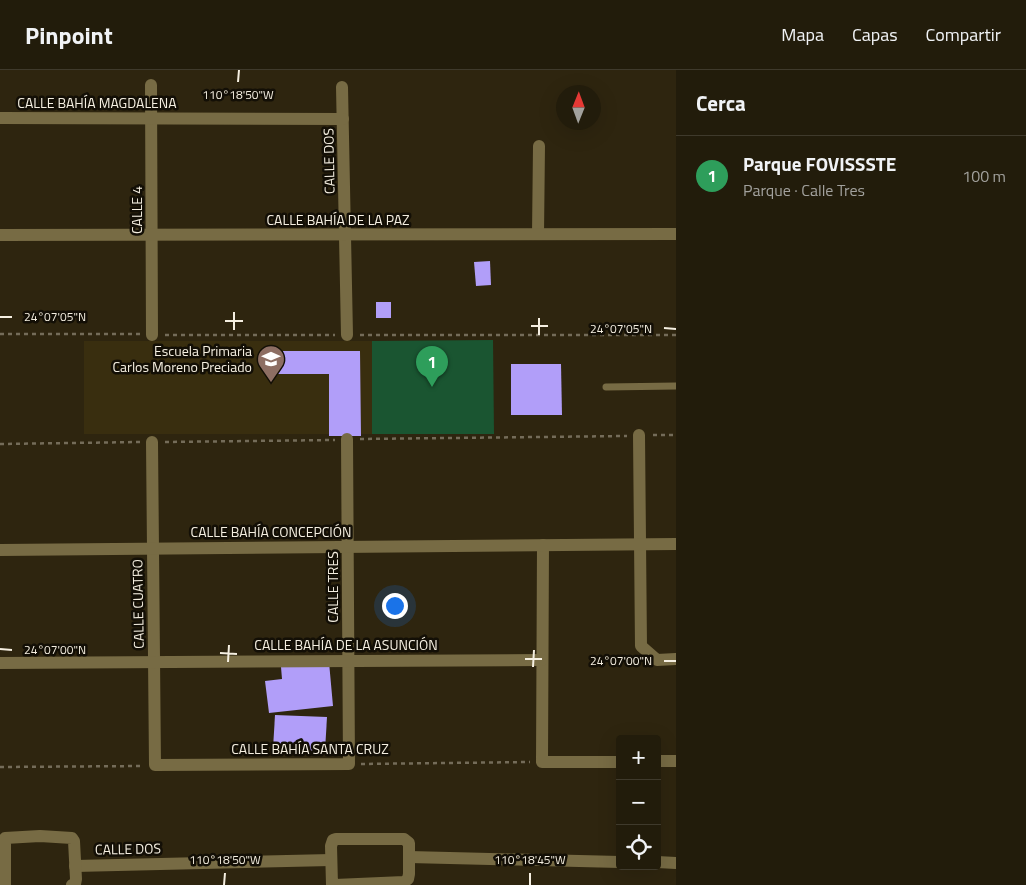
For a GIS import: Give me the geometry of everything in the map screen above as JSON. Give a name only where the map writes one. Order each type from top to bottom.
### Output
[{"type":"street","name":"CALLE 4","points":[[151,85],[152,334]]},
{"type":"street","name":"CALLE DOS","points":[[342,87],[346,235]]},
{"type":"street","name":"CALLE BAHÍA MAGDALENA","points":[[0,118],[343,119]]},
{"type":"street","points":[[538,234],[539,146]]},
{"type":"street","name":"CALLE BAHÍA DE LA PAZ","points":[[0,235],[676,234]]},
{"type":"street","points":[[346,235],[347,335]]},
{"type":"street","points":[[639,435],[641,646],[657,660],[676,659]]},
{"type":"street","name":"CALLE TRES","points":[[348,439],[349,764]]},
{"type":"street","name":"CALLE CUATRO","points":[[152,442],[155,766]]},
{"type":"street","name":"CALLE BAHÍA CONCEPCIÓN","points":[[0,550],[676,544]]},
{"type":"street","points":[[543,545],[542,762],[616,762]]},
{"type":"street","name":"CALLE BAHÍA DE LA ASUNCIÓN","points":[[0,663],[542,660]]},
{"type":"street","points":[[661,761],[676,761]]},
{"type":"street","name":"CALLE BAHÍA SANTA CRUZ","points":[[155,766],[349,764]]},
{"type":"street","points":[[4,885],[2,868],[5,838],[50,836],[72,838],[74,841],[76,879],[75,884],[72,885]]},
{"type":"street","points":[[336,838],[404,838],[409,843],[409,857],[408,879],[404,882],[333,885],[331,846],[336,838]]},
{"type":"street","points":[[409,857],[616,862]]},
{"type":"street","name":"CALLE DOS","points":[[75,866],[331,860]]},
{"type":"street","points":[[661,862],[676,863]]},
{"type":"lane","points":[[606,387],[676,386]]},
{"type":"path","name":"CALLE BAHÍA SANTA CRUZ","points":[[349,764],[542,762]]},
{"type":"path","points":[[0,767],[155,766]]},
{"type":"shaded area","points":[[84,341],[372,341],[372,434],[84,434]]},
{"type":"green space","points":[[493,340],[494,434],[372,434],[372,341]]},
{"type":"building","points":[[490,261],[491,285],[476,286],[474,262]]},
{"type":"building","points":[[376,302],[391,302],[391,318],[376,318]]},
{"type":"building","points":[[270,351],[360,351],[361,436],[329,436],[329,374],[270,374]]},
{"type":"building","points":[[511,364],[561,364],[562,415],[511,415]]},
{"type":"building","points":[[329,662],[333,706],[269,713],[265,681],[282,679],[281,667]]},
{"type":"building","points":[[275,715],[327,717],[325,751],[273,749]]},
{"type":"place","name":"Escuela Primaria Carlos Moreno Preciado","points":[[271,383]]},
{"type":"place","name":"Parque FOVISSSTE","points":[[432,387]]}]
